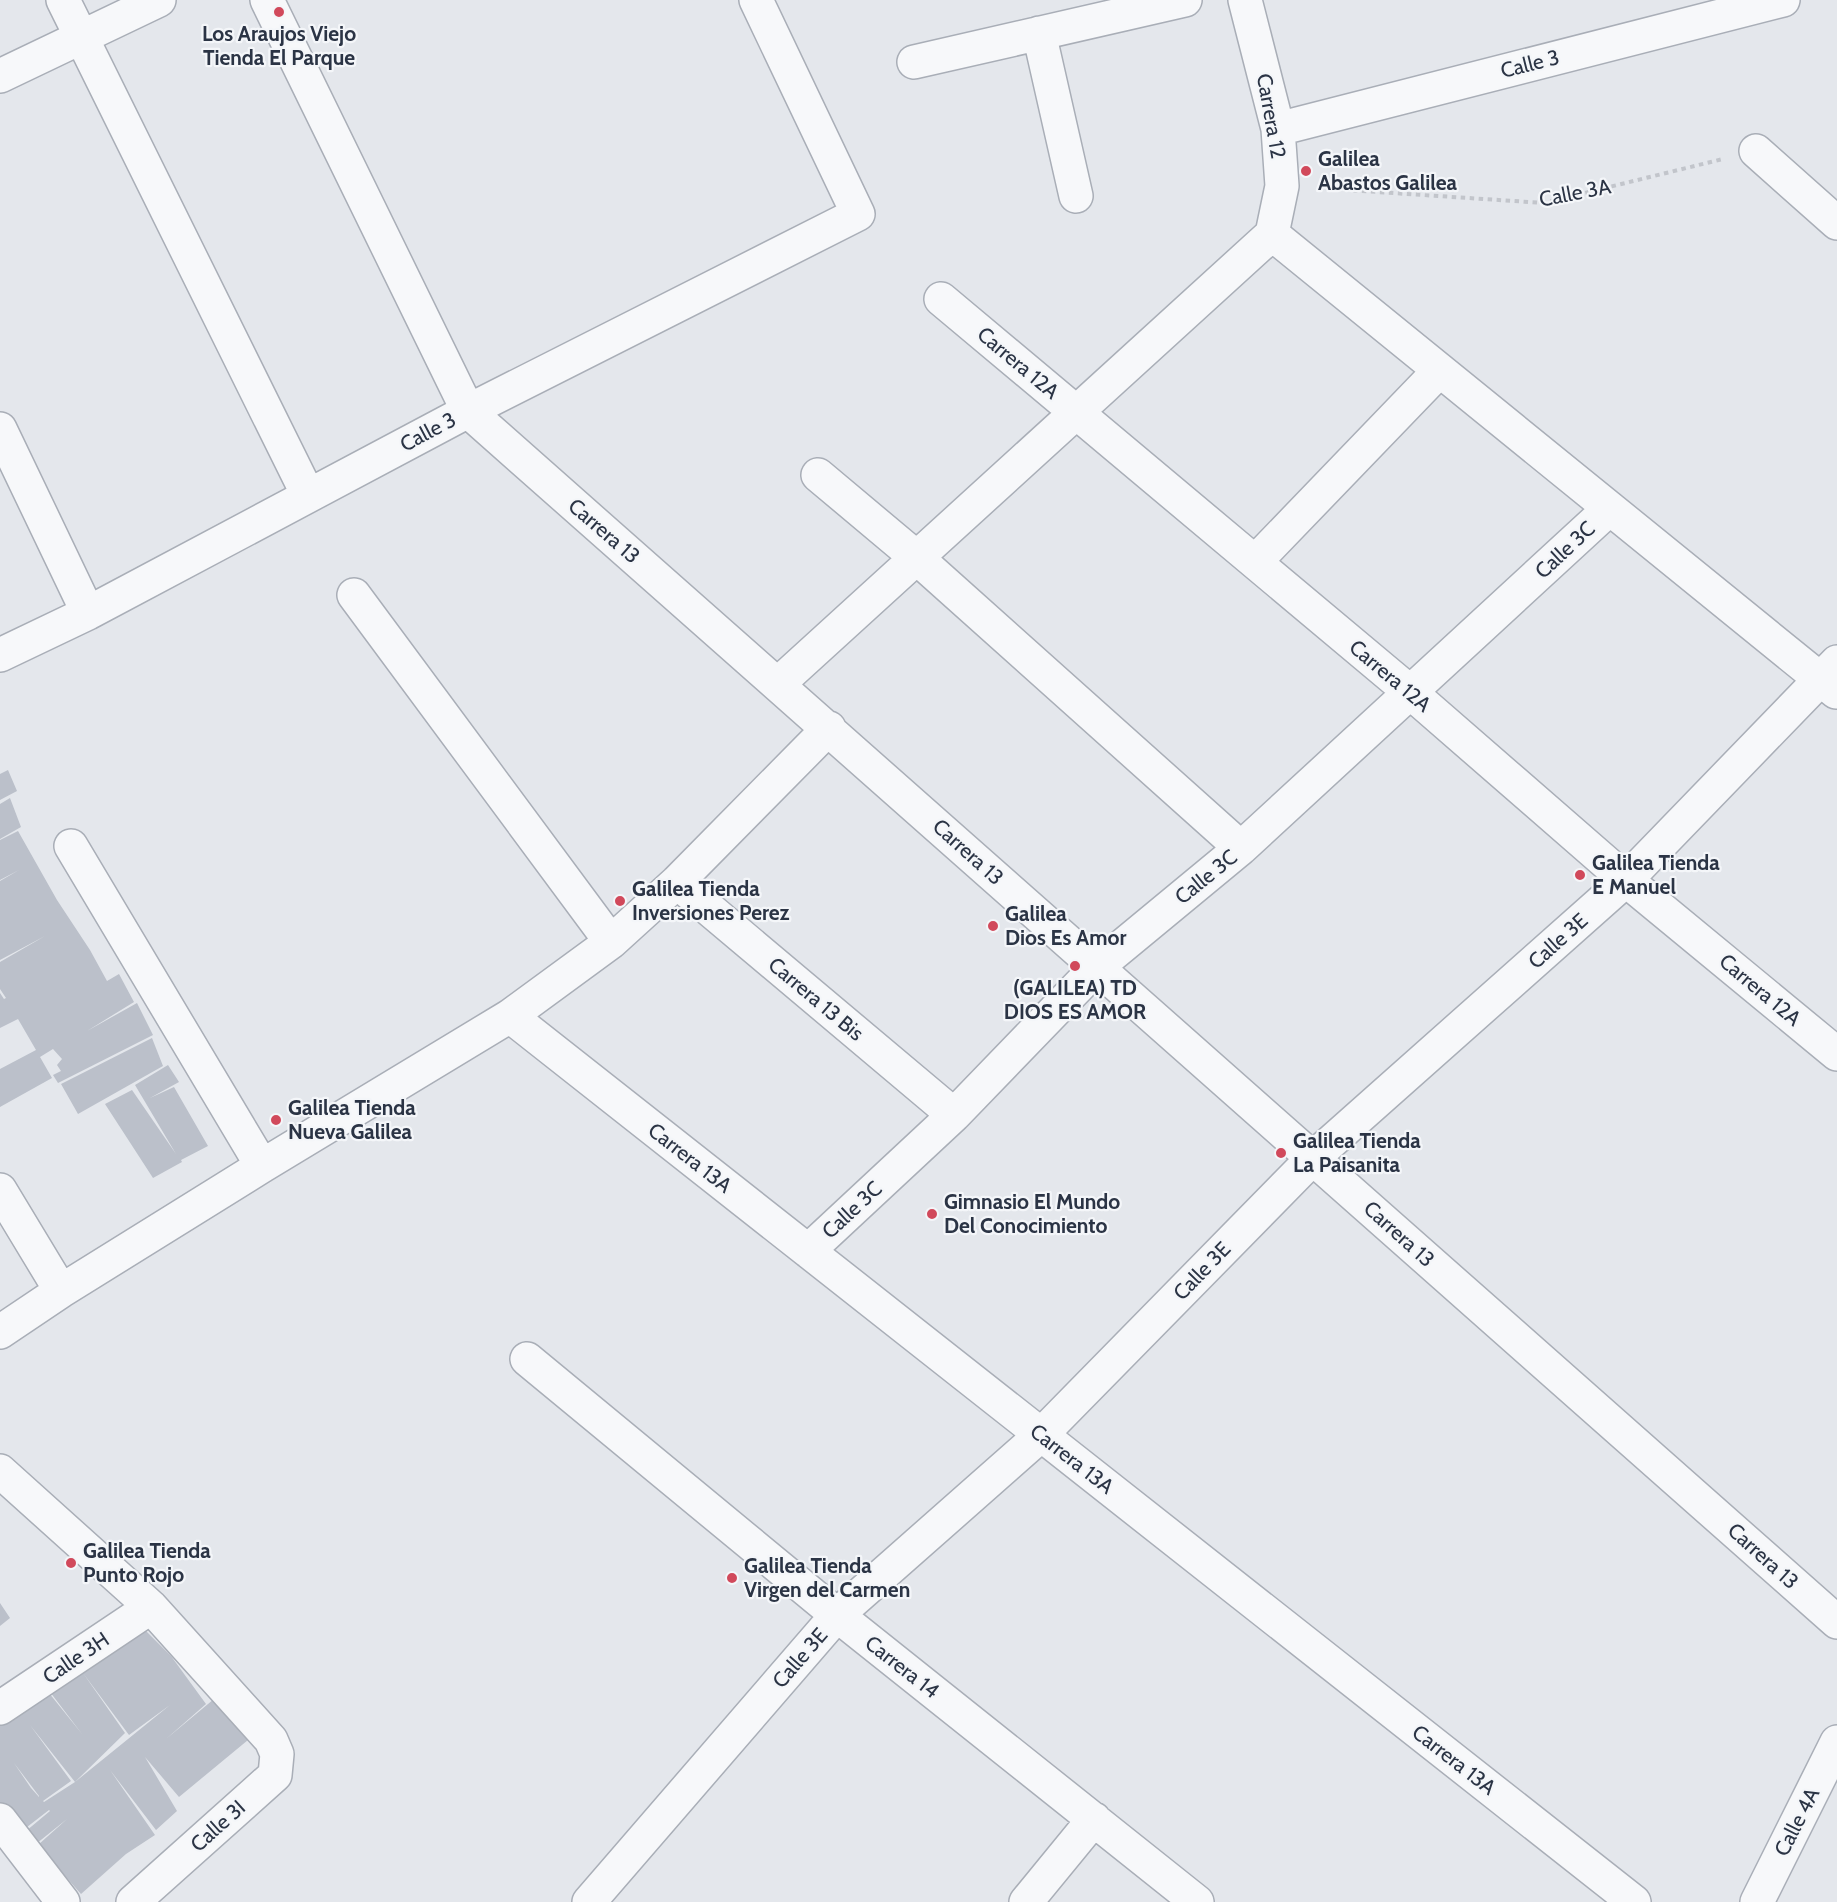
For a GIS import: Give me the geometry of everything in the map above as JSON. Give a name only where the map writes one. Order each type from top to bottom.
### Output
[{"type":"street","points":[[63,0],[308,495]]},
{"type":"street","points":[[0,76],[159,0]]},
{"type":"street","name":"Carrera 13","points":[[267,0],[468,411],[1837,1622]]},
{"type":"street","name":"Calle 3","points":[[0,655],[88,613],[468,411],[858,214],[756,0]]},
{"type":"street","points":[[914,62],[1185,0]]},
{"type":"street","name":"Carrera 12","points":[[1245,0],[1278,129],[1282,186],[1272,234]]},
{"type":"street","name":"Calle 3","points":[[1278,129],[1783,0]]},
{"type":"street","points":[[1039,33],[1076,196]]},
{"type":"street","points":[[1756,151],[1837,223]]},
{"type":"street","points":[[778,684],[1272,234],[1609,509],[1831,678]]},
{"type":"street","name":"Carrera 12A","points":[[941,299],[1410,692],[1626,880],[1837,1054]]},
{"type":"street","points":[[1255,562],[1439,371]]},
{"type":"street","points":[[0,429],[88,613]]},
{"type":"street","points":[[818,475],[917,558],[1241,848]]},
{"type":"street","name":"Calle 3C","points":[[808,1251],[954,1115],[1097,967],[1241,848],[1609,509]]},
{"type":"street","points":[[354,595],[611,942]]},
{"type":"street","name":"Calle 3E","points":[[589,1902],[837,1615],[1041,1435],[1313,1158],[1626,880],[1831,678]]},
{"type":"street","points":[[0,1332],[61,1291],[262,1166],[510,1016],[611,942],[677,882],[829,728]]},
{"type":"street","points":[[71,846],[262,1166]]},
{"type":"street","name":"Carrera 13 Bis","points":[[677,882],[954,1115]]},
{"type":"street","name":"Carrera 13A","points":[[510,1016],[1634,1902]]},
{"type":"street","points":[[0,1190],[61,1291]]},
{"type":"street","name":"Carrera 14","points":[[527,1359],[837,1615],[1197,1902]]},
{"type":"street","points":[[0,1471],[151,1607]]},
{"type":"street","name":"Calle 3H","points":[[0,1708],[151,1607]]},
{"type":"street","name":"Calle 3I","points":[[133,1902],[275,1775],[277,1754],[271,1740],[151,1607]]},
{"type":"street","name":"Calle 4A","points":[[1757,1902],[1837,1742]]},
{"type":"street","points":[[1026,1902],[1094,1819]]},
{"type":"street","points":[[0,1821],[60,1901]]},
{"type":"path","name":"Calle 3A","points":[[1282,186],[1544,203],[1756,151]]},
{"type":"building","points":[[8,770],[17,791],[0,800],[0,774]]},
{"type":"building","points":[[10,798],[21,827],[0,839],[0,804]]},
{"type":"building","points":[[18,831],[107,981],[119,974],[134,1002],[87,1031],[137,1003],[153,1035],[58,1083],[53,1075],[61,1071],[57,1065],[62,1059],[53,1049],[40,1057],[52,1078],[0,1107],[0,1069],[36,1050],[18,1019],[0,1028],[0,993],[4,999],[6,998],[0,989],[0,962],[45,936],[0,960],[0,881],[19,870],[0,880],[0,840]]},
{"type":"building","points":[[152,1038],[163,1066],[78,1114],[61,1084]]},
{"type":"building","points":[[168,1065],[179,1082],[150,1098],[174,1087],[208,1146],[153,1178],[105,1104],[132,1090],[176,1154],[135,1085]]},
{"type":"building","points":[[0,1603],[10,1618],[0,1626]]},
{"type":"building","points":[[136,1621],[171,1656],[206,1704],[166,1739],[214,1699],[248,1740],[179,1797],[145,1757],[177,1811],[156,1830],[110,1770],[155,1835],[126,1854],[81,1894],[38,1845],[67,1819],[31,1848],[20,1836],[50,1811],[18,1834],[0,1811],[0,1722],[45,1688],[82,1734],[47,1688]],"holes":[[[83,1673],[129,1735],[170,1705],[75,1782],[125,1733]],[[30,1725],[75,1782],[44,1802],[71,1781]],[[14,1763],[39,1797],[31,1788]]]},
{"type":"place","name":"Los Araujos Viejo Tienda El Parque","points":[[279,12]]},
{"type":"place","name":"Galilea Abastos Galilea","points":[[1306,171]]},
{"type":"place","name":"Galilea Tienda E Manuel","points":[[1580,875]]},
{"type":"place","name":"Galilea Tienda Inversiones Perez","points":[[620,901]]},
{"type":"place","name":"Galilea Dios Es Amor","points":[[993,926]]},
{"type":"place","name":"(GALILEA) TD DIOS ES AMOR","points":[[1075,966]]},
{"type":"place","name":"Galilea Tienda Nueva Galilea","points":[[276,1120]]},
{"type":"place","name":"Galilea Tienda La Paisanita","points":[[1281,1153]]},
{"type":"place","name":"Gimnasio El Mundo Del Conocimiento","points":[[932,1214]]},
{"type":"place","name":"Galilea Tienda Punto Rojo","points":[[71,1563]]},
{"type":"place","name":"Galilea Tienda Virgen del Carmen","points":[[732,1578]]}]
